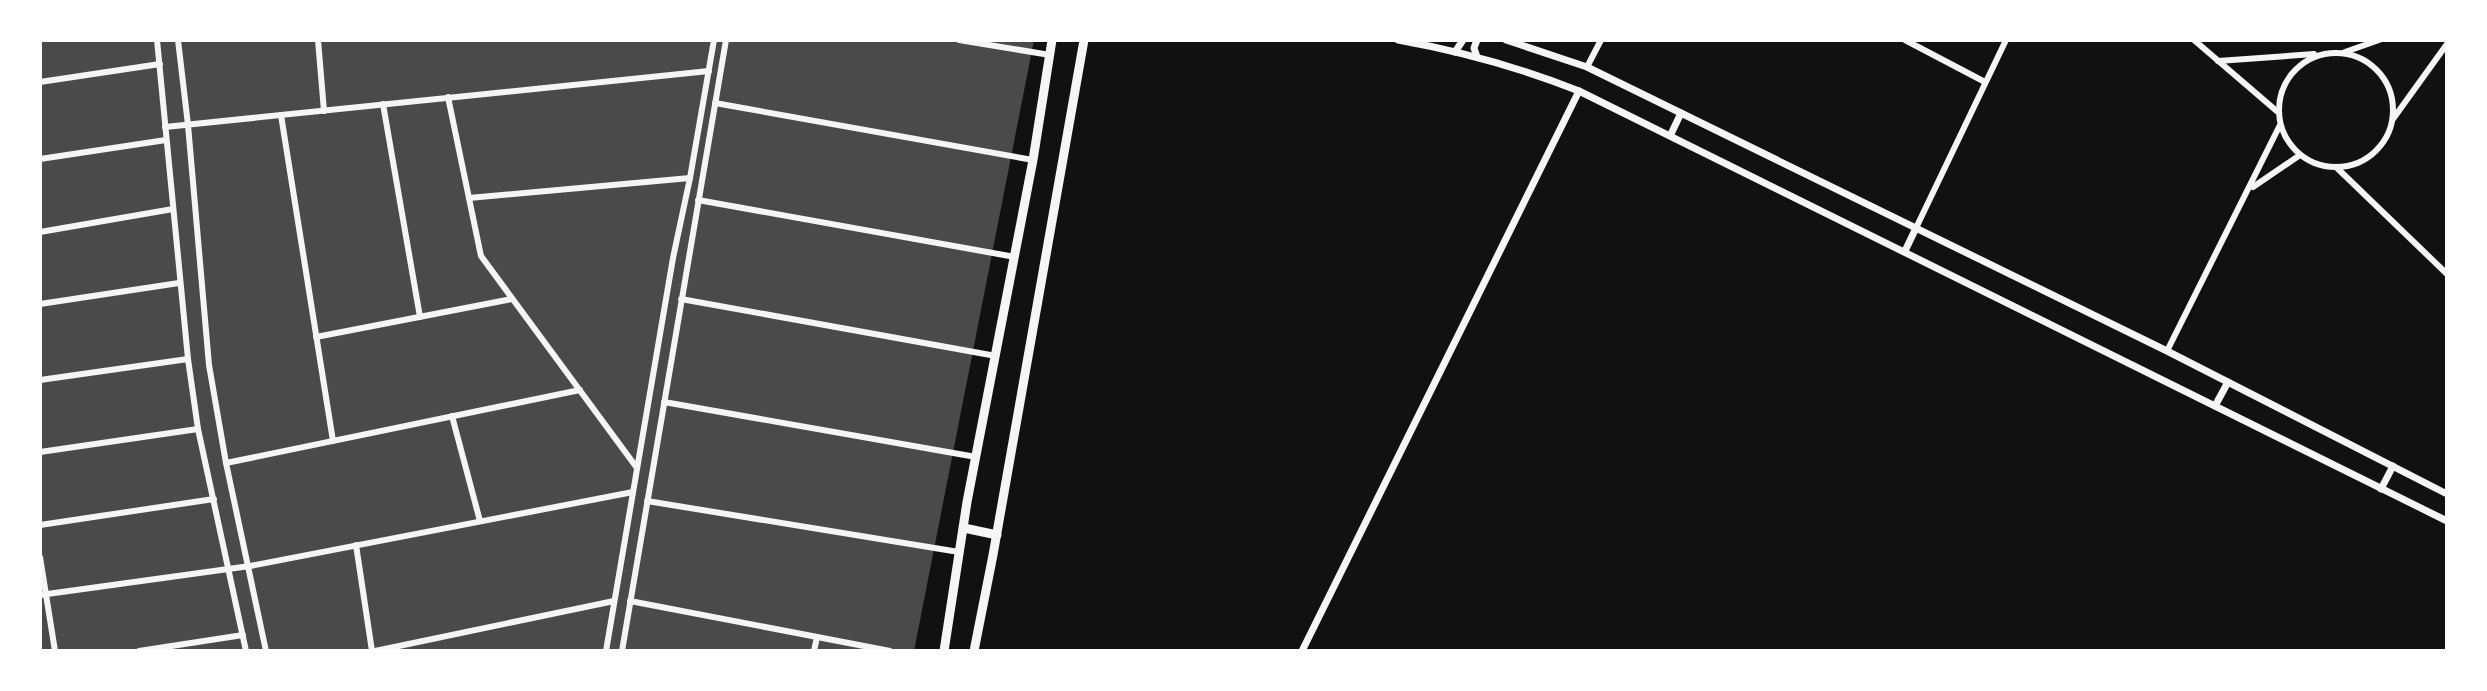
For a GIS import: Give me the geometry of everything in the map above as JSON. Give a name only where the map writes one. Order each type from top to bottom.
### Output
[{"type":"main road","points":[[944,651],[959,552],[1033,160],[1052,40]]},
{"type":"main road","points":[[974,651],[1084,40]]},
{"type":"main road","points":[[964,528],[997,535]]},
{"type":"street","points":[[157,40],[179,283],[198,429],[246,651]]},
{"type":"street","points":[[178,40],[209,365],[226,463],[266,651]]},
{"type":"street","points":[[318,40],[324,111]]},
{"type":"street","points":[[606,651],[673,258],[714,40]]},
{"type":"street","points":[[622,651],[726,40]]},
{"type":"street","points":[[959,40],[1050,55]]},
{"type":"street","points":[[1398,40],[1477,57],[1579,91],[2447,521]]},
{"type":"street","points":[[1455,52],[1463,40]]},
{"type":"street","points":[[1477,40],[1474,48],[1477,57]]},
{"type":"street","points":[[1506,40],[1587,67],[2167,351],[2447,494]]},
{"type":"street","points":[[1587,67],[1601,40]]},
{"type":"street","points":[[1905,40],[1985,82]]},
{"type":"street","points":[[1905,251],[2006,40]]},
{"type":"street","points":[[2194,40],[2279,113]]},
{"type":"street","points":[[2343,53],[2379,40]]},
{"type":"street","points":[[2325,53],[2310,59],[2291,75],[2280,97],[2280,125],[2300,155],[2317,164],[2336,167],[2352,165],[2379,148],[2393,119],[2446,47]]},
{"type":"street","points":[[2218,61],[2325,53],[2343,53],[2361,58],[2376,69],[2386,83],[2392,100],[2393,119]]},
{"type":"street","points":[[40,82],[160,64]]},
{"type":"street","points":[[165,127],[709,71]]},
{"type":"street","points":[[1302,651],[1579,91]]},
{"type":"street","points":[[448,97],[481,256],[637,468]]},
{"type":"street","points":[[715,103],[1033,160]]},
{"type":"street","points":[[383,104],[420,317]]},
{"type":"street","points":[[1671,134],[1681,113]]},
{"type":"street","points":[[281,115],[333,441]]},
{"type":"street","points":[[2167,351],[2280,125]]},
{"type":"street","points":[[40,159],[166,140]]},
{"type":"street","points":[[2250,189],[2300,155]]},
{"type":"street","points":[[2336,167],[2447,274]]},
{"type":"street","points":[[469,198],[690,178]]},
{"type":"street","points":[[698,200],[1015,257]]},
{"type":"street","points":[[40,232],[173,209]]},
{"type":"street","points":[[673,258],[688,261]]},
{"type":"street","points":[[40,304],[179,283]]},
{"type":"street","points":[[316,337],[512,299]]},
{"type":"street","points":[[681,299],[996,356]]},
{"type":"street","points":[[40,380],[188,359]]},
{"type":"street","points":[[2215,406],[2228,382]]},
{"type":"street","points":[[226,463],[580,390]]},
{"type":"street","points":[[664,402],[976,457]]},
{"type":"street","points":[[452,416],[480,521]]},
{"type":"street","points":[[40,452],[198,429]]},
{"type":"street","points":[[2381,489],[2393,466]]},
{"type":"street","points":[[43,595],[250,566],[633,492]]},
{"type":"street","points":[[40,525],[214,499]]},
{"type":"street","points":[[647,501],[959,552]]},
{"type":"street","points":[[625,536],[641,538]]},
{"type":"street","points":[[356,545],[374,651],[614,601]]},
{"type":"street","points":[[40,557],[43,595],[55,651]]},
{"type":"street","points":[[630,601],[890,651]]},
{"type":"street","points":[[139,651],[243,635]]},
{"type":"street","points":[[814,651],[817,637]]},
{"type":"building","points":[[40,40],[1034,40],[914,651],[40,651]]}]
